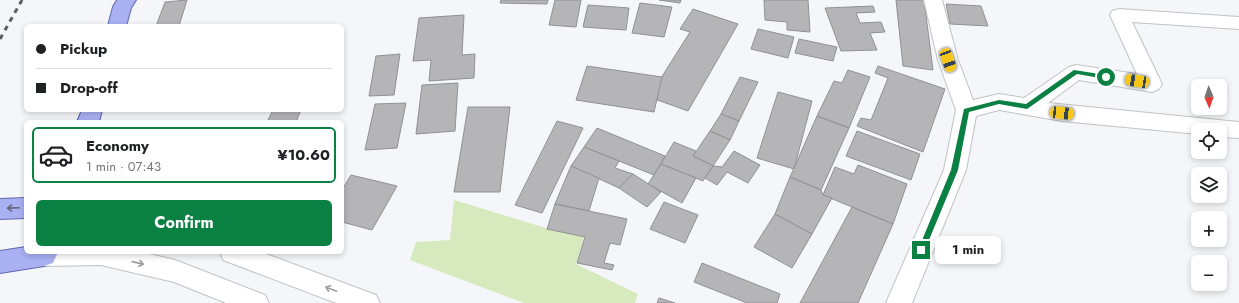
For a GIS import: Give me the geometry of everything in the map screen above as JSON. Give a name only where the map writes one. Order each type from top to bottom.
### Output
[{"type":"main road","points":[[118,24],[122,7],[127,0]]},
{"type":"main road","points":[[0,209],[24,208]]},
{"type":"main road","points":[[0,262],[45,254]]},
{"type":"street","points":[[899,303],[955,170],[966,110],[948,60],[933,0]]},
{"type":"street","points":[[1027,107],[1076,72],[1152,84],[1119,15],[1239,23]]},
{"type":"street","points":[[966,110],[999,102],[1062,113],[1239,130]]},
{"type":"street","points":[[45,254],[101,254],[175,271],[256,303]]},
{"type":"street","points":[[237,254],[367,303]]},
{"type":"green space","points":[[454,200],[549,229],[584,237],[576,264],[638,294],[635,303],[524,303],[410,260],[416,242],[450,240]]},
{"type":"building","points":[[187,0],[180,24],[157,24],[165,2]]},
{"type":"building","points":[[501,0],[548,0],[547,4],[500,3]]},
{"type":"building","points":[[555,0],[581,0],[576,27],[549,25]]},
{"type":"building","points":[[659,0],[681,0],[680,3]]},
{"type":"building","points":[[764,0],[808,0],[810,32],[787,30],[787,22],[765,20]]},
{"type":"building","points":[[896,0],[924,0],[933,70],[903,66]]},
{"type":"building","points":[[640,3],[672,7],[664,37],[632,33]]},
{"type":"building","points":[[946,4],[981,6],[988,26],[950,24]]},
{"type":"building","points":[[588,5],[629,8],[626,30],[583,27]]},
{"type":"building","points":[[873,6],[875,12],[856,13],[860,23],[881,22],[885,32],[870,33],[877,50],[841,51],[825,8]]},
{"type":"building","points":[[693,9],[738,24],[688,111],[649,97],[690,32],[680,29]]},
{"type":"building","points":[[464,15],[462,55],[475,54],[474,78],[429,81],[431,60],[413,61],[419,18]]},
{"type":"building","points":[[758,29],[794,37],[788,58],[751,49]]},
{"type":"building","points":[[799,39],[837,47],[833,61],[795,53]]},
{"type":"building","points":[[400,54],[394,95],[369,96],[376,56]]},
{"type":"building","points":[[587,66],[662,77],[654,112],[576,100]]},
{"type":"building","points":[[878,66],[945,89],[923,152],[857,126],[861,118],[871,120],[888,78],[875,73]]},
{"type":"building","points":[[848,70],[870,77],[849,128],[817,116],[834,81],[842,83]]},
{"type":"building","points":[[740,77],[758,82],[739,121],[721,114]]},
{"type":"building","points":[[458,83],[455,131],[416,134],[422,85]]},
{"type":"building","points":[[778,92],[812,101],[794,169],[757,158]]},
{"type":"building","points":[[406,103],[397,148],[365,150],[375,104]]},
{"type":"building","points":[[468,107],[510,107],[500,192],[454,192]]},
{"type":"building","points":[[272,112],[300,112],[297,120],[268,120]]},
{"type":"building","points":[[721,114],[739,121],[730,140],[710,131]]},
{"type":"building","points":[[817,116],[849,128],[821,190],[790,177]]},
{"type":"building","points":[[557,121],[583,128],[542,213],[515,205]]},
{"type":"building","points":[[597,128],[665,156],[654,175],[584,147]]},
{"type":"building","points":[[710,131],[730,140],[713,166],[693,156]]},
{"type":"building","points":[[857,131],[920,154],[911,180],[846,156]]},
{"type":"building","points":[[674,142],[696,151],[693,156],[713,166],[703,181],[661,164]]},
{"type":"building","points":[[584,147],[619,161],[615,168],[633,174],[619,188],[571,166]]},
{"type":"building","points":[[734,151],[760,165],[748,183],[727,172],[717,185],[705,178],[713,166],[722,167]]},
{"type":"building","points":[[661,164],[696,178],[682,203],[648,184]]},
{"type":"building","points":[[858,165],[907,184],[893,224],[823,195],[835,167],[854,174]]},
{"type":"building","points":[[571,166],[599,178],[589,211],[555,204]]},
{"type":"building","points":[[633,174],[661,192],[647,207],[619,188]]},
{"type":"building","points":[[351,175],[397,186],[372,230],[344,223],[344,187]]},
{"type":"building","points":[[790,177],[821,190],[823,195],[832,198],[812,234],[775,214]]},
{"type":"building","points":[[664,202],[698,215],[685,243],[650,229]]},
{"type":"building","points":[[555,204],[627,219],[620,245],[610,243],[604,263],[614,265],[612,270],[577,263],[585,237],[547,229]]},
{"type":"building","points":[[852,207],[893,224],[858,303],[800,303]]},
{"type":"building","points":[[775,214],[812,234],[792,268],[754,247]]},
{"type":"building","points":[[702,263],[780,294],[777,303],[747,303],[694,282]]},
{"type":"building","points":[[659,298],[675,303],[657,303]]},
{"type":"railway","points":[[0,39],[22,0]]},
{"type":"route","points":[[921,250],[955,170],[966,110],[999,102],[1027,107],[1076,72],[1106,77]]}]
